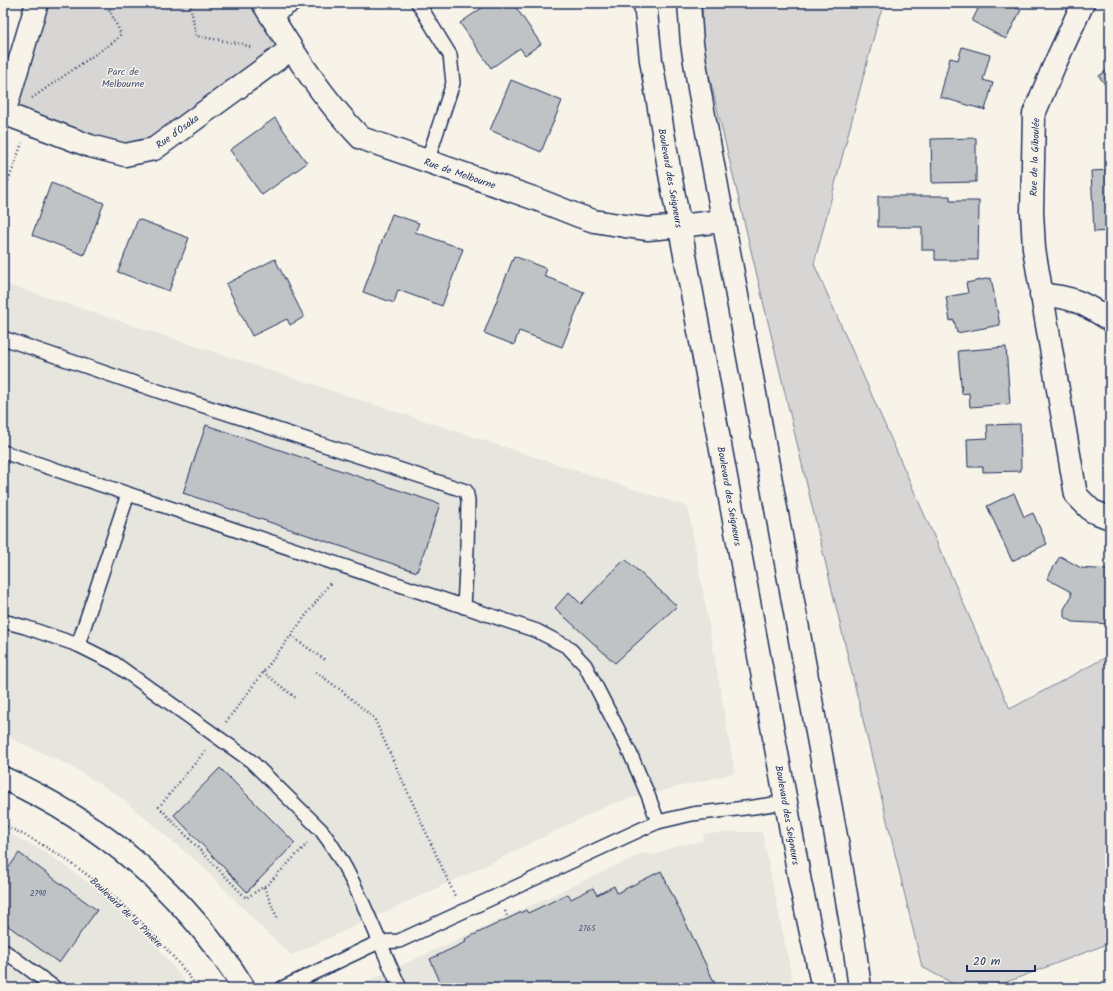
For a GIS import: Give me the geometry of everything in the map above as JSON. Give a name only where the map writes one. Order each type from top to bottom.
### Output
[{"type":"street","points":[[5,113],[37,3]]},
{"type":"street","name":"Boulevard des Seigneurs","points":[[645,3],[651,60],[680,226],[800,882],[824,988]]},
{"type":"street","points":[[689,3],[694,60],[722,221],[840,854],[860,988]]},
{"type":"street","name":"Rue de la Giboulée","points":[[1083,3],[1034,114],[1032,212],[1034,249],[1076,495],[1092,511],[1110,518]]},
{"type":"street","name":"Rue de Melbourne","points":[[267,11],[286,53],[361,138],[536,199],[594,221],[648,229],[722,221]]},
{"type":"street","name":"Rue d'Osaka","points":[[5,113],[90,146],[125,155],[154,149],[286,53]]},
{"type":"street","points":[[1042,295],[1071,299],[1090,307],[1110,320]]},
{"type":"street","points":[[3,778],[45,799],[77,818],[106,838],[136,862],[165,888],[200,926],[244,988]]},
{"type":"lane","points":[[267,11],[296,3]]},
{"type":"lane","points":[[418,3],[450,55],[453,83],[427,162]]},
{"type":"lane","points":[[3,338],[161,392],[466,491],[468,500],[464,607]]},
{"type":"lane","points":[[3,452],[537,631],[568,647],[585,665],[630,753],[654,808],[658,822]]},
{"type":"lane","points":[[78,646],[128,494]]},
{"type":"lane","points":[[3,621],[25,627],[78,646],[114,663],[251,761],[321,830],[330,841],[354,885],[400,988]]},
{"type":"lane","points":[[282,988],[379,942],[399,941],[630,833],[658,822],[692,814],[786,802]]},
{"type":"lane","points":[[3,950],[55,988]]},
{"type":"path","points":[[5,113],[116,40],[121,34],[108,7],[108,3]]},
{"type":"path","points":[[190,3],[196,36],[286,53]]},
{"type":"path","points":[[3,196],[24,136]]},
{"type":"path","points":[[225,723],[332,581]]},
{"type":"path","points":[[291,636],[324,660]]},
{"type":"path","points":[[263,672],[296,698]]},
{"type":"path","points":[[316,672],[342,691],[374,718],[456,898]]},
{"type":"path","points":[[206,750],[159,807],[246,898],[268,884],[310,841]]},
{"type":"path","name":"Boulevard de la Pinière","points":[[3,825],[58,853],[96,881],[168,951],[198,988]]},
{"type":"path","points":[[264,887],[278,920]]},
{"type":"path","points":[[505,911],[508,918]]},
{"type":"shaded area","points":[[3,283],[688,507],[735,773],[613,803],[468,874],[292,955],[268,934],[203,867],[120,797],[71,766],[3,735]]},
{"type":"shaded area","points":[[3,831],[42,850],[98,889],[150,938],[190,988],[3,988]]},
{"type":"shaded area","points":[[762,832],[794,988],[353,988],[643,853],[655,855],[675,846],[703,841],[704,834]]},
{"type":"green space","name":"Parc de Melbourne","points":[[37,3],[263,3],[291,49],[125,155],[4,113]]},
{"type":"green space","points":[[703,3],[886,3],[879,17],[814,264],[1010,709],[1110,655],[1110,943],[1007,982],[972,988],[961,988],[922,967],[701,41]]},
{"type":"building","points":[[489,3],[513,3],[541,44],[525,55],[520,48],[491,68],[460,23]]},
{"type":"building","points":[[971,3],[1016,3],[1014,7],[1021,10],[1006,39],[972,21],[978,9],[970,5]]},
{"type":"building","points":[[962,47],[990,55],[983,80],[993,83],[985,110],[940,97],[950,58],[958,60]]},
{"type":"building","points":[[1110,68],[1110,92],[1099,76]]},
{"type":"building","points":[[511,80],[562,101],[541,152],[490,130]]},
{"type":"building","points":[[275,118],[307,163],[262,195],[230,150]]},
{"type":"building","points":[[976,138],[976,182],[932,183],[931,139]]},
{"type":"building","points":[[1110,170],[1110,231],[1094,232],[1091,171]]},
{"type":"building","points":[[51,183],[104,203],[84,255],[32,235]]},
{"type":"building","points":[[878,196],[950,196],[950,201],[979,201],[978,260],[935,260],[935,250],[922,250],[922,227],[878,227]]},
{"type":"building","points":[[392,214],[419,223],[415,232],[463,249],[442,306],[398,290],[394,303],[363,292]]},
{"type":"building","points":[[138,219],[189,238],[169,291],[118,272]]},
{"type":"building","points":[[514,256],[547,269],[544,276],[584,292],[562,347],[519,331],[514,345],[484,333]]},
{"type":"building","points":[[275,259],[304,317],[290,325],[287,319],[252,336],[226,284]]},
{"type":"building","points":[[991,278],[1000,325],[957,333],[954,320],[950,321],[946,297],[968,293],[966,283]]},
{"type":"building","points":[[1006,347],[1010,404],[970,407],[969,393],[962,394],[958,351]]},
{"type":"building","points":[[1020,424],[1021,471],[983,472],[983,467],[968,467],[967,439],[988,438],[987,425]]},
{"type":"building","points":[[206,425],[440,504],[417,572],[183,493]]},
{"type":"building","points":[[1014,493],[1024,517],[1033,513],[1047,544],[1012,561],[987,506]]},
{"type":"building","points":[[1060,556],[1081,568],[1110,570],[1110,624],[1073,622],[1064,617],[1064,609],[1071,597],[1071,592],[1047,579]]},
{"type":"building","points":[[625,559],[677,606],[615,663],[555,608],[569,592],[581,604]]},
{"type":"building","points":[[220,768],[295,843],[247,892],[174,815]]},
{"type":"building","points":[[19,853],[97,910],[59,963],[3,922],[3,876]]},
{"type":"building","points":[[661,871],[717,988],[443,988],[430,959],[466,942],[465,939],[526,910],[528,913],[568,894],[571,899],[593,888],[597,895],[614,886],[617,893]]}]
